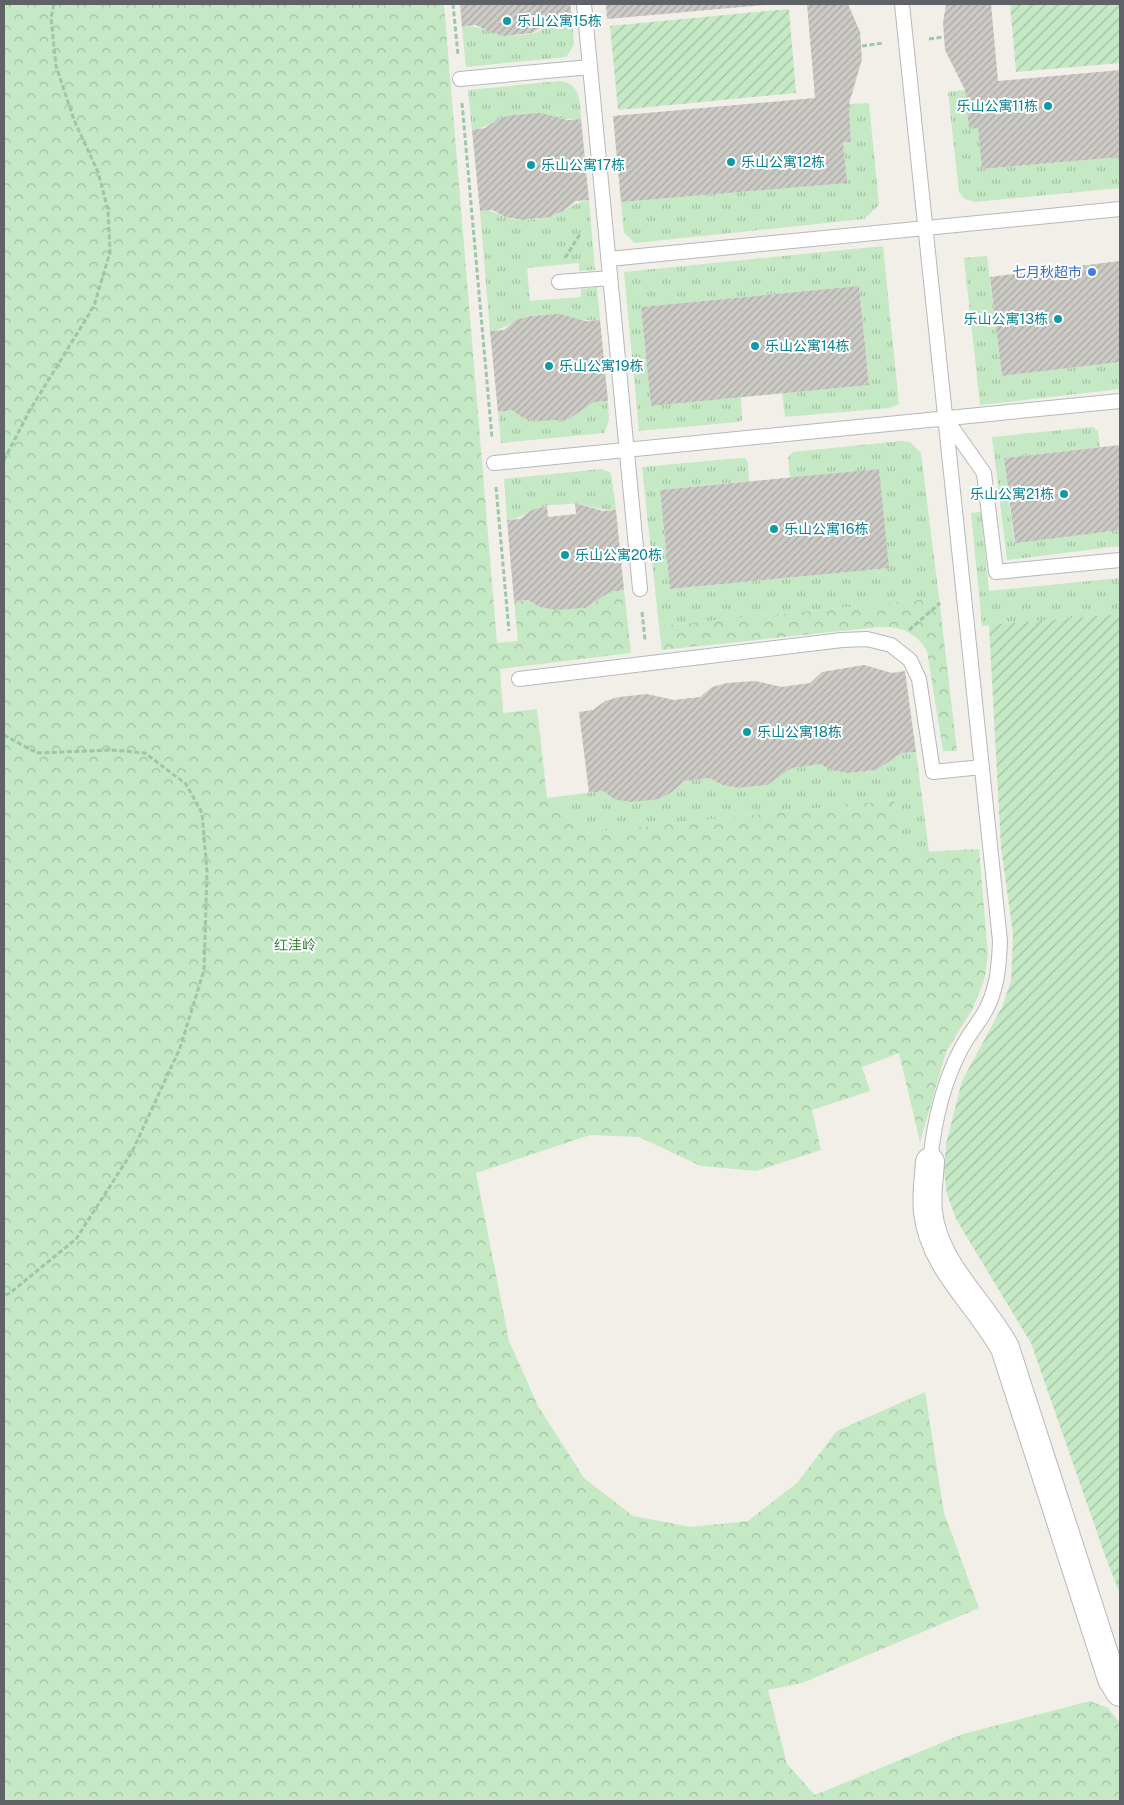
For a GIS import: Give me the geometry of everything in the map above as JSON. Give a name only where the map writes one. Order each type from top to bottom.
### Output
[{"type":"street","points":[[930,1162],[928,1212],[937,1248],[954,1275],[993,1325],[1005,1348],[1112,1679],[1120,1692]]},
{"type":"lane","points":[[584,4],[640,589]]},
{"type":"lane","points":[[902,4],[1000,941],[999,976],[984,1013],[962,1047],[947,1080],[933,1130],[930,1162]]},
{"type":"lane","points":[[460,78],[590,67]]},
{"type":"lane","points":[[609,258],[1120,209]]},
{"type":"lane","points":[[559,282],[610,278]]},
{"type":"lane","points":[[494,463],[1120,401]]},
{"type":"lane","points":[[946,419],[984,473],[996,572],[1120,560]]},
{"type":"lane","points":[[519,679],[832,641],[867,639],[892,646],[910,660],[918,679],[933,772],[982,767]]},
{"type":"path","points":[[4,460],[30,410],[94,306],[110,252],[108,210],[98,172],[74,120],[56,66],[51,18],[54,4]]},
{"type":"path","points":[[453,4],[508,631]]},
{"type":"path","points":[[559,282],[558,268],[603,198]]},
{"type":"path","points":[[640,589],[645,642]]},
{"type":"path","points":[[910,630],[935,608]]},
{"type":"path","points":[[4,734],[38,753],[112,750],[145,753],[186,784],[202,813],[207,871],[204,970],[180,1048],[132,1152],[76,1239],[4,1296]]},
{"type":"green space","name":"红洼岭","points":[[4,4],[444,4],[497,643],[518,641],[514,601],[528,600],[540,607],[556,610],[585,608],[610,592],[624,590],[631,653],[500,669],[503,713],[537,709],[547,798],[584,833],[894,800],[901,853],[979,849],[988,955],[984,981],[972,1010],[946,1052],[920,1142],[899,1053],[862,1067],[870,1091],[812,1110],[821,1150],[756,1171],[701,1166],[639,1137],[590,1135],[476,1173],[509,1341],[538,1406],[584,1478],[633,1516],[691,1527],[748,1521],[797,1483],[837,1431],[925,1392],[944,1513],[979,1608],[802,1683],[768,1690],[787,1764],[815,1795],[963,1734],[1090,1701],[1108,1708],[1120,1723],[1120,1801],[4,1801]]},
{"type":"green space","points":[[1010,4],[1120,4],[1120,63],[1016,72]]},
{"type":"green space","points":[[789,9],[796,93],[618,110],[610,26]]},
{"type":"green space","points":[[572,16],[574,45],[566,57],[466,67],[462,27],[479,28],[502,35],[527,34],[541,30],[559,19]]},
{"type":"green space","points":[[560,81],[567,83],[576,90],[581,119],[521,114],[507,116],[472,130],[468,90]]},
{"type":"green space","points":[[965,90],[969,128],[978,128],[982,169],[1120,157],[1120,188],[975,202],[965,199],[959,192],[948,92]]},
{"type":"green space","points":[[869,103],[879,205],[864,219],[635,243],[624,233],[621,202],[846,183],[843,142],[851,142],[849,104]]},
{"type":"green space","points":[[589,200],[595,270],[579,271],[579,263],[527,268],[530,301],[581,297],[581,289],[597,287],[600,320],[539,315],[524,317],[502,328],[490,331],[480,211],[491,211],[515,220],[531,220],[553,216],[577,203]]},
{"type":"green space","points":[[883,246],[899,404],[889,408],[785,417],[782,393],[869,385],[859,286],[641,307],[651,406],[741,397],[742,420],[738,422],[639,431],[624,272]]},
{"type":"green space","points":[[987,256],[1002,376],[1120,362],[1120,389],[980,405],[964,258]]},
{"type":"green space","points":[[608,401],[609,421],[604,433],[501,443],[498,412],[512,410],[523,418],[569,419],[594,402]]},
{"type":"green space","points":[[1093,427],[1098,431],[1100,447],[1004,458],[1014,542],[1120,530],[1120,546],[1007,560],[992,437]]},
{"type":"green space","points":[[901,441],[910,442],[921,453],[939,598],[659,626],[642,467],[740,458],[745,458],[748,463],[749,481],[660,490],[670,589],[888,568],[879,469],[790,478],[788,458],[793,452]]},
{"type":"green space","points":[[601,469],[611,473],[616,510],[578,504],[550,505],[538,508],[518,518],[507,520],[504,479]]},
{"type":"green space","points":[[981,512],[989,591],[1120,578],[1120,614],[982,626],[971,513]]},
{"type":"green space","points":[[939,598],[957,751],[943,751],[927,651],[912,634],[906,631],[878,627],[662,650],[659,626]]},
{"type":"green space","points":[[1120,614],[1120,1594],[1031,1343],[956,1219],[947,1194],[944,1170],[946,1144],[962,1081],[1002,1007],[1011,981],[1013,934],[1001,847],[989,625]]},
{"type":"green space","points":[[916,752],[929,852],[901,854],[894,800],[584,833],[547,798],[603,791],[614,799],[672,792],[684,781],[710,778],[722,785],[738,788],[767,785],[792,768],[820,764],[831,770],[848,773],[876,770],[902,753]]},
{"type":"building","name":"乐山公寓15栋","points":[[460,4],[570,4],[572,16],[558,17],[532,33],[504,36],[489,32],[476,25],[462,27]]},
{"type":"building","points":[[606,4],[764,4],[764,5],[607,19]]},
{"type":"building","name":"乐山公寓12栋","points":[[807,4],[848,4],[860,32],[862,59],[849,104],[851,142],[843,142],[847,183],[621,202],[613,116],[815,98]]},
{"type":"building","name":"乐山公寓11栋","points":[[946,4],[991,4],[998,81],[1120,70],[1120,157],[982,169],[978,128],[969,129],[965,90],[945,50],[943,23]]},
{"type":"building","name":"乐山公寓17栋","points":[[540,113],[568,120],[581,119],[589,200],[576,201],[563,211],[550,217],[522,220],[505,217],[493,210],[480,211],[472,130],[485,128],[498,119],[511,115]]},
{"type":"building","name":"乐山公寓13栋","points":[[1120,261],[1120,362],[1002,376],[990,277]]},
{"type":"building","name":"乐山公寓14栋","points":[[859,286],[869,385],[651,406],[641,307]]},
{"type":"building","name":"乐山公寓19栋","points":[[559,314],[586,321],[600,320],[608,401],[594,402],[569,419],[540,421],[523,418],[512,410],[498,412],[490,331],[504,330],[516,320],[530,316]]},
{"type":"building","name":"乐山公寓21栋","points":[[1120,445],[1120,530],[1015,543],[1004,458]]},
{"type":"building","name":"乐山公寓16栋","points":[[879,469],[889,568],[670,589],[660,490]]},
{"type":"building","name":"乐山公寓20栋","points":[[575,503],[603,511],[616,510],[624,590],[610,592],[585,608],[556,610],[540,607],[528,600],[514,601],[507,520],[520,519],[532,510],[547,506],[548,517],[576,514]]},
{"type":"building","name":"乐山公寓18栋","points":[[864,665],[892,673],[905,671],[916,752],[902,753],[876,770],[848,773],[831,770],[820,764],[792,768],[767,785],[738,788],[722,785],[710,778],[684,781],[672,792],[659,799],[631,802],[614,799],[603,791],[589,793],[579,712],[593,710],[605,701],[619,697],[647,694],[674,700],[700,697],[712,687],[727,683],[755,681],[782,687],[810,683],[822,672]]},
{"type":"place","name":"乐山公寓15栋","points":[[507,21]]},
{"type":"place","name":"乐山公寓11栋","points":[[1048,106]]},
{"type":"place","name":"乐山公寓12栋","points":[[731,162]]},
{"type":"place","name":"乐山公寓17栋","points":[[531,165]]},
{"type":"place","name":"七月秋超市","points":[[1092,272]]},
{"type":"place","name":"乐山公寓13栋","points":[[1058,319]]},
{"type":"place","name":"乐山公寓14栋","points":[[755,346]]},
{"type":"place","name":"乐山公寓19栋","points":[[549,366]]},
{"type":"place","name":"乐山公寓21栋","points":[[1064,494]]},
{"type":"place","name":"乐山公寓16栋","points":[[774,529]]},
{"type":"place","name":"乐山公寓20栋","points":[[565,555]]},
{"type":"place","name":"乐山公寓18栋","points":[[747,732]]}]
